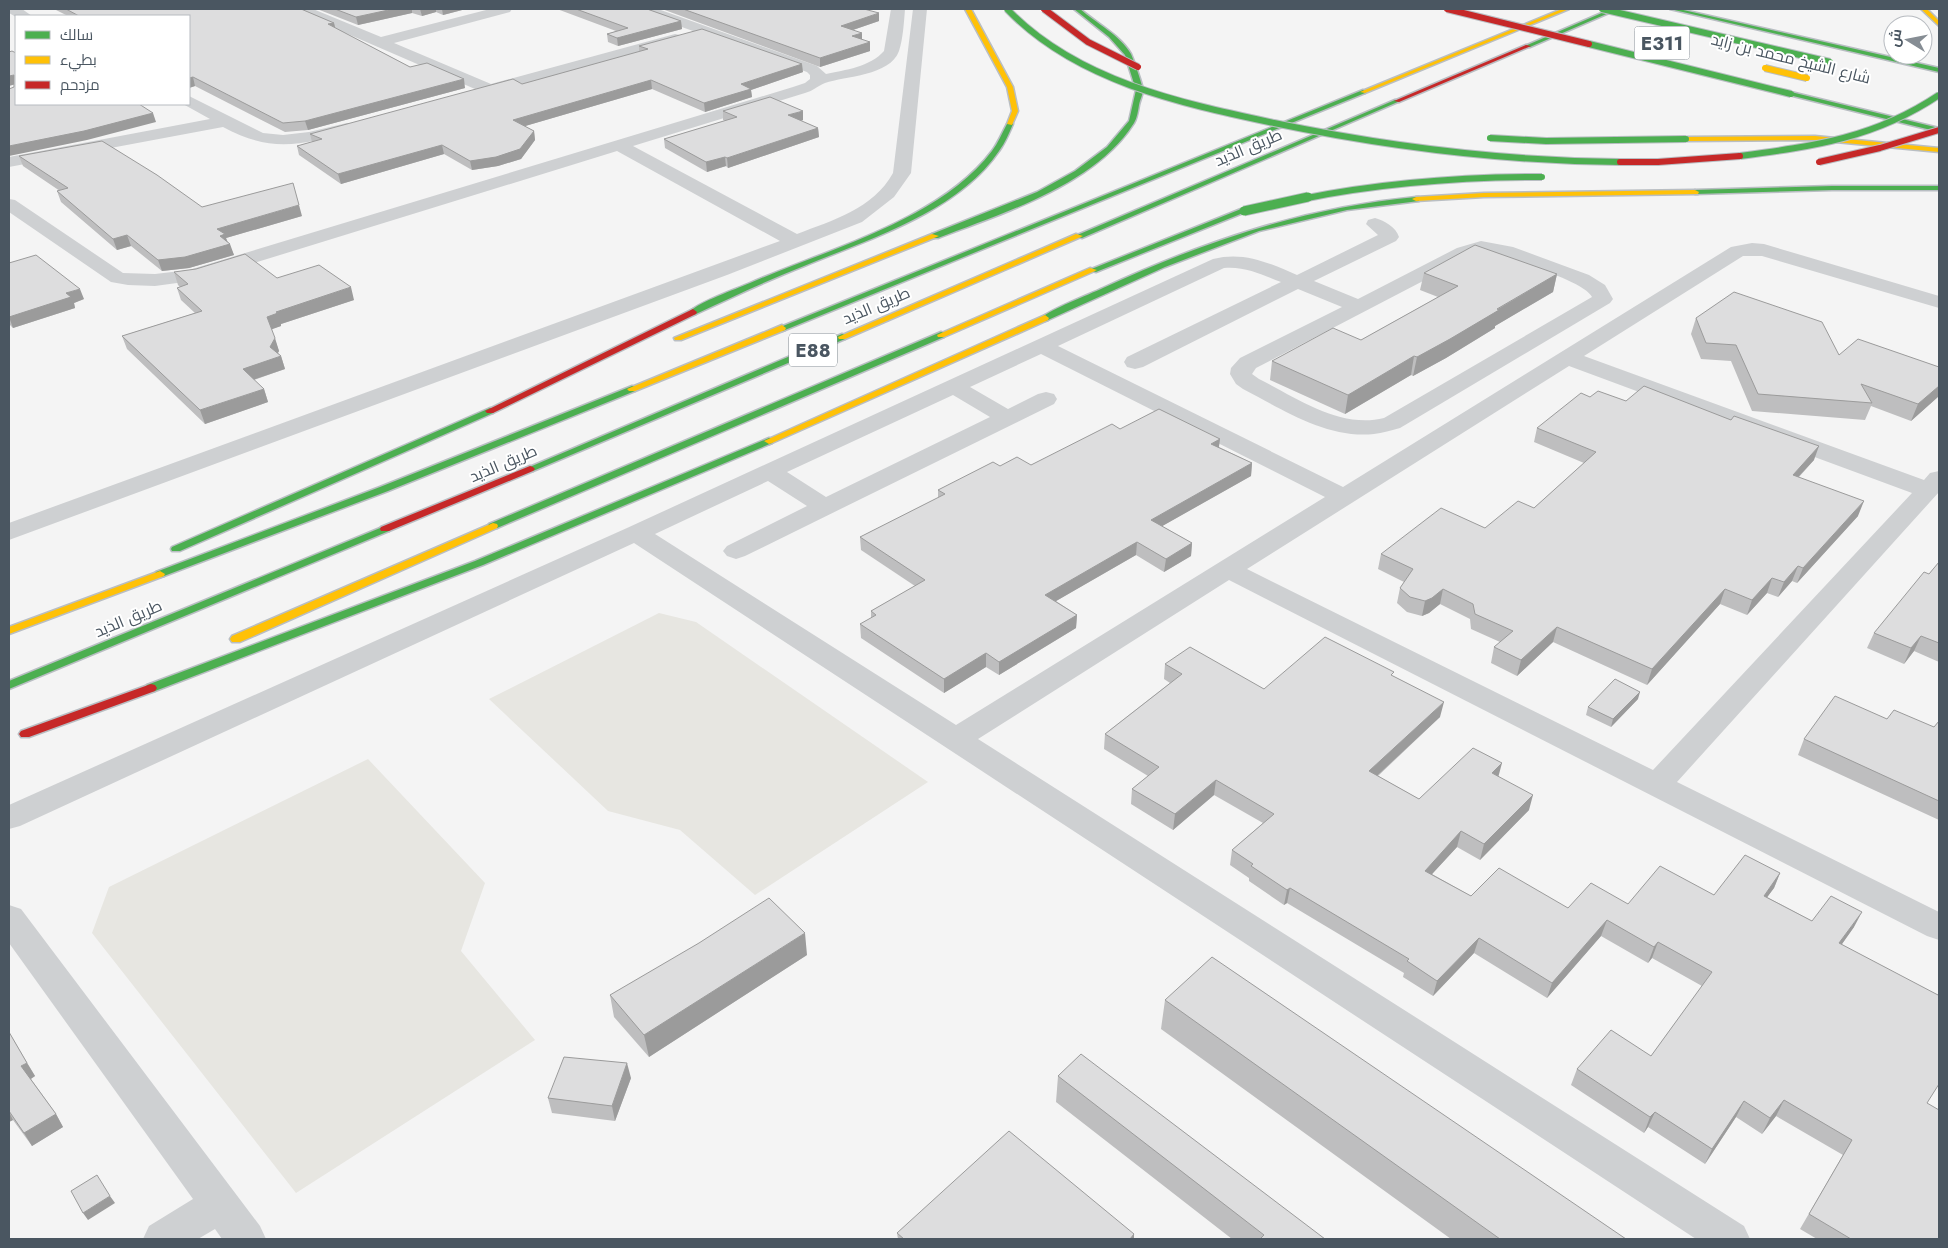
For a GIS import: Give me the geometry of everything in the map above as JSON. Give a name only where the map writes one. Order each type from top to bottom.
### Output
[{"type":"highway","points":[[495,409],[704,307],[798,265],[866,239],[917,214],[958,189],[990,161],[1006,137],[1015,111],[1010,88],[968,9]]},
{"type":"highway","points":[[1008,9],[1014,17],[1036,36],[1066,54],[1105,73],[1152,91],[1208,108],[1278,125],[1357,140],[1440,151],[1526,159],[1613,163],[1690,161],[1760,155],[1821,145],[1872,131],[1912,114],[1939,94]]},
{"type":"highway","points":[[1044,9],[1060,24],[1082,39],[1109,54],[1150,72]]},
{"type":"highway","points":[[666,342],[1047,191],[1081,171],[1108,151],[1127,130],[1137,110],[1141,91],[1137,72],[1127,54],[1112,38],[1090,22],[1077,9]]},
{"type":"highway","points":[[1447,9],[1939,130]]},
{"type":"highway","name":"طريق الذيد","points":[[9,631],[366,496],[1566,9]]},
{"type":"highway","name":"شارع الشيخ محمد بن زايد","points":[[1602,9],[1834,63]]},
{"type":"highway","name":"طريق الذيد","points":[[9,685],[600,440],[1615,9]]},
{"type":"highway","points":[[1673,9],[1939,70]]},
{"type":"highway","points":[[1924,9],[1939,24]]},
{"type":"highway","points":[[1528,11],[1595,27]]},
{"type":"highway","name":"شارع الشيخ محمد بن زايد","points":[[1749,64],[1811,79]]},
{"type":"highway","points":[[1901,101],[1939,110]]},
{"type":"highway","points":[[1285,109],[1370,124]]},
{"type":"highway","points":[[1809,164],[1861,154],[1906,142],[1939,130]]},
{"type":"highway","points":[[1482,137],[1546,141],[1815,138],[1939,150]]},
{"type":"highway","points":[[224,644],[682,445],[1152,246],[1244,211],[1316,193],[1395,182],[1477,176],[1556,177]]},
{"type":"highway","points":[[179,665],[21,736],[228,661],[545,537],[690,475],[1184,256],[1225,239],[1269,225],[1316,213],[1366,205],[1472,195],[1674,192],[1814,187],[1939,188]]},
{"type":"highway","points":[[162,556],[495,409],[621,360]]},
{"type":"highway","points":[[9,623],[81,592]]},
{"type":"street","points":[[302,9],[489,89]]},
{"type":"street","points":[[380,42],[505,9]]},
{"type":"street","points":[[645,9],[812,68],[818,74],[818,80]]},
{"type":"street","points":[[9,204],[118,278],[139,282],[165,281],[192,276],[811,86],[818,80],[873,66],[888,57],[891,52],[898,9]]},
{"type":"street","points":[[9,532],[457,369],[855,218],[887,196],[897,184],[902,172],[920,9]]},
{"type":"street","points":[[462,96],[703,30]]},
{"type":"street","points":[[190,102],[260,138],[283,140],[309,138],[361,124]]},
{"type":"street","points":[[9,162],[227,121]]},
{"type":"street","points":[[618,145],[795,241]]},
{"type":"street","points":[[1135,362],[1389,237],[1388,233],[1375,224]]},
{"type":"street","points":[[9,818],[636,533],[1227,261],[1253,264],[1358,306],[1464,252],[1482,247],[1506,250],[1582,279],[1594,285],[1601,292],[1603,299],[1392,423],[1380,428],[1346,427],[1330,422],[1244,379],[1241,374],[1242,368],[1248,363],[1358,306]]},
{"type":"street","points":[[956,739],[1743,249],[1777,253],[1939,302]]},
{"type":"street","points":[[1042,346],[1344,497]]},
{"type":"street","points":[[1568,358],[1933,484],[1657,785]]},
{"type":"street","points":[[953,386],[1008,418]]},
{"type":"street","points":[[736,551],[1046,399]]},
{"type":"street","points":[[768,471],[825,507]]},
{"type":"street","points":[[636,533],[1730,1239]]},
{"type":"street","points":[[1227,569],[1939,927]]},
{"type":"street","points":[[9,918],[246,1239]]},
{"type":"street","points":[[164,1239],[220,1204]]},
{"type":"sand","points":[[659,613],[696,622],[928,782],[755,895],[680,830],[608,811],[489,699]]},
{"type":"sand","points":[[368,759],[485,883],[461,951],[535,1040],[296,1193],[92,933],[109,887]]},
{"type":"building","points":[[66,9],[301,9],[334,23],[328,24],[410,67],[427,63],[464,79],[305,121],[283,123],[193,77],[190,78],[190,15],[77,15]]},
{"type":"building","points":[[335,9],[393,9],[356,17]]},
{"type":"building","points":[[576,9],[647,9],[681,21],[617,38],[607,34],[628,28]]},
{"type":"building","points":[[683,9],[864,9],[879,13],[841,26],[862,33],[852,36],[870,42],[820,58]]},
{"type":"building","points":[[702,29],[802,64],[741,84],[751,89],[704,103],[651,80],[513,120],[534,131],[520,149],[496,157],[470,161],[442,145],[338,174],[297,146],[322,139],[310,134],[513,79],[522,84],[648,49],[639,46]]},
{"type":"building","points":[[9,52],[15,52],[15,105],[141,105],[153,113],[84,131],[9,146],[9,89],[14,87],[14,75],[9,76]]},
{"type":"building","points":[[770,97],[803,111],[788,115],[818,128],[727,158],[706,162],[664,139],[737,117],[723,111]]},
{"type":"building","points":[[102,141],[157,175],[202,207],[293,183],[299,205],[217,229],[225,234],[220,236],[230,244],[185,257],[158,260],[127,235],[113,239],[57,191],[68,188],[19,156]]},
{"type":"building","points":[[1475,245],[1557,274],[1450,339],[1417,357],[1414,356],[1348,395],[1272,361],[1333,328],[1361,340],[1458,286],[1424,273]]},
{"type":"building","points":[[245,254],[277,278],[319,265],[351,287],[276,312],[278,313],[267,317],[275,338],[270,347],[281,356],[243,369],[264,389],[200,410],[122,336],[202,311],[177,288],[188,284],[174,272],[196,269]]},
{"type":"building","points":[[36,255],[80,289],[66,293],[71,297],[9,317],[9,263]]},
{"type":"building","points":[[1734,292],[1822,322],[1839,355],[1858,339],[1939,367],[1939,386],[1918,404],[1861,384],[1872,403],[1758,394],[1736,345],[1706,343],[1696,318]]},
{"type":"building","points":[[1644,386],[1731,420],[1734,416],[1819,446],[1793,475],[1864,501],[1803,568],[1798,566],[1784,582],[1772,578],[1752,600],[1725,589],[1652,669],[1557,627],[1521,660],[1494,647],[1513,631],[1475,614],[1473,604],[1443,589],[1425,601],[1410,597],[1400,588],[1413,569],[1381,554],[1441,508],[1485,528],[1518,501],[1534,508],[1596,452],[1537,428],[1581,393],[1590,397],[1598,391],[1626,401]]},
{"type":"building","points":[[1159,409],[1220,439],[1211,444],[1252,463],[1151,520],[1192,543],[1166,559],[1137,542],[1045,595],[1077,615],[999,662],[986,653],[944,679],[860,624],[876,615],[871,611],[925,580],[860,537],[945,494],[938,490],[993,462],[1000,466],[1017,457],[1031,465],[1112,424],[1120,429]]},
{"type":"building","points":[[1939,562],[1939,643],[1921,636],[1911,648],[1874,633],[1924,572],[1929,574]]},
{"type":"building","points":[[1325,637],[1394,672],[1391,675],[1444,702],[1369,771],[1419,799],[1473,748],[1502,763],[1492,773],[1533,795],[1484,844],[1461,831],[1425,871],[1471,896],[1499,868],[1568,908],[1591,883],[1628,904],[1660,866],[1714,895],[1745,855],[1780,873],[1764,896],[1812,921],[1831,896],[1862,912],[1839,943],[1938,995],[1939,992],[1939,1084],[1927,1103],[1939,1110],[1939,1239],[1851,1239],[1809,1214],[1852,1140],[1784,1100],[1770,1118],[1744,1101],[1712,1149],[1655,1112],[1650,1117],[1577,1069],[1611,1030],[1651,1056],[1712,972],[1658,942],[1654,947],[1607,920],[1552,983],[1479,938],[1437,981],[1407,961],[1409,959],[1290,888],[1287,890],[1251,866],[1253,864],[1232,850],[1274,814],[1216,780],[1175,814],[1132,789],[1159,767],[1105,734],[1182,674],[1165,664],[1190,647],[1264,689]]},
{"type":"building","points":[[1615,679],[1640,692],[1613,719],[1588,707]]},
{"type":"building","points":[[1835,696],[1887,719],[1894,710],[1934,727],[1939,721],[1939,801],[1804,739]]},
{"type":"building","points":[[769,898],[805,933],[644,1035],[610,995],[699,943]]},
{"type":"building","points":[[1212,957],[1626,1239],[1500,1239],[1165,1000]]},
{"type":"building","points":[[9,1032],[27,1063],[21,1066],[56,1114],[24,1133],[9,1111]]},
{"type":"building","points":[[1081,1054],[1325,1239],[1260,1239],[1264,1235],[1058,1076]]},
{"type":"building","points":[[564,1057],[627,1063],[612,1106],[548,1098]]},
{"type":"building","points":[[1009,1131],[1134,1234],[1130,1239],[904,1239],[897,1233]]},
{"type":"building","points":[[97,1175],[110,1196],[83,1213],[71,1191]]},
{"type":"traffic: fast","points":[[1007,9],[1023,25],[1053,48],[1077,61],[1127,84],[1206,108],[1349,138],[1439,151],[1529,160],[1620,162]]},
{"type":"traffic: fast","points":[[935,236],[1039,194],[1077,173],[1110,149],[1132,121],[1139,90],[1128,55],[1111,36],[1077,9]]},
{"type":"traffic: fast","points":[[1602,9],[1830,62]]},
{"type":"traffic: fast","points":[[1528,46],[1615,9]]},
{"type":"traffic: fast","points":[[1673,9],[1939,70]]},
{"type":"traffic: fast","points":[[1589,44],[1791,94]]},
{"type":"traffic: fast","points":[[782,328],[1363,92]]},
{"type":"traffic: fast","points":[[1791,94],[1939,130]]},
{"type":"traffic: fast","points":[[1740,156],[1844,139],[1893,122],[1917,110],[1939,95]]},
{"type":"traffic: fast","points":[[1079,236],[1397,101]]},
{"type":"traffic: fast","points":[[693,312],[774,275],[890,228],[921,212],[950,194],[976,174],[996,150],[1010,124]]},
{"type":"traffic: fast","points":[[1490,138],[1546,141],[1686,139]]},
{"type":"traffic: fast","points":[[1244,211],[1355,189],[1429,181],[1542,177]]},
{"type":"traffic: fast","points":[[1695,192],[1832,188],[1939,188]]},
{"type":"traffic: fast","points":[[1045,318],[1162,265],[1256,230],[1347,208],[1416,199]]},
{"type":"traffic: fast","points":[[1093,270],[1244,211]]},
{"type":"traffic: fast","points":[[493,526],[941,335]]},
{"type":"traffic: fast","points":[[530,469],[842,337]]},
{"type":"traffic: fast","points":[[160,574],[384,489],[632,389]]},
{"type":"traffic: fast","points":[[176,549],[490,411]]},
{"type":"traffic: fast","points":[[151,688],[479,563],[769,441]]},
{"type":"traffic: fast","points":[[9,685],[385,529]]},
{"type":"traffic: slow","points":[[968,9],[1010,87],[1015,111],[1010,124]]},
{"type":"traffic: slow","points":[[1363,92],[1566,9]]},
{"type":"traffic: slow","points":[[1924,9],[1939,24]]},
{"type":"traffic: slow","points":[[1765,68],[1807,78]]},
{"type":"traffic: slow","points":[[1686,139],[1815,138],[1939,150]]},
{"type":"traffic: slow","points":[[1416,199],[1484,195],[1695,192]]},
{"type":"traffic: slow","points":[[678,338],[935,236]]},
{"type":"traffic: slow","points":[[842,337],[1079,236]]},
{"type":"traffic: slow","points":[[941,335],[1093,270]]},
{"type":"traffic: slow","points":[[769,441],[1045,318]]},
{"type":"traffic: slow","points":[[632,389],[782,328]]},
{"type":"traffic: slow","points":[[236,639],[493,526]]},
{"type":"traffic: slow","points":[[9,631],[160,574]]},
{"type":"traffic: jam","points":[[1044,9],[1088,42],[1138,67]]},
{"type":"traffic: jam","points":[[1447,9],[1589,44]]},
{"type":"traffic: jam","points":[[1397,101],[1528,46]]},
{"type":"traffic: jam","points":[[1819,162],[1880,148],[1939,130]]},
{"type":"traffic: jam","points":[[1620,162],[1658,162],[1740,156]]},
{"type":"traffic: jam","points":[[490,411],[693,312]]},
{"type":"traffic: jam","points":[[385,529],[530,469]]},
{"type":"traffic: jam","points":[[25,734],[151,688]]}]
